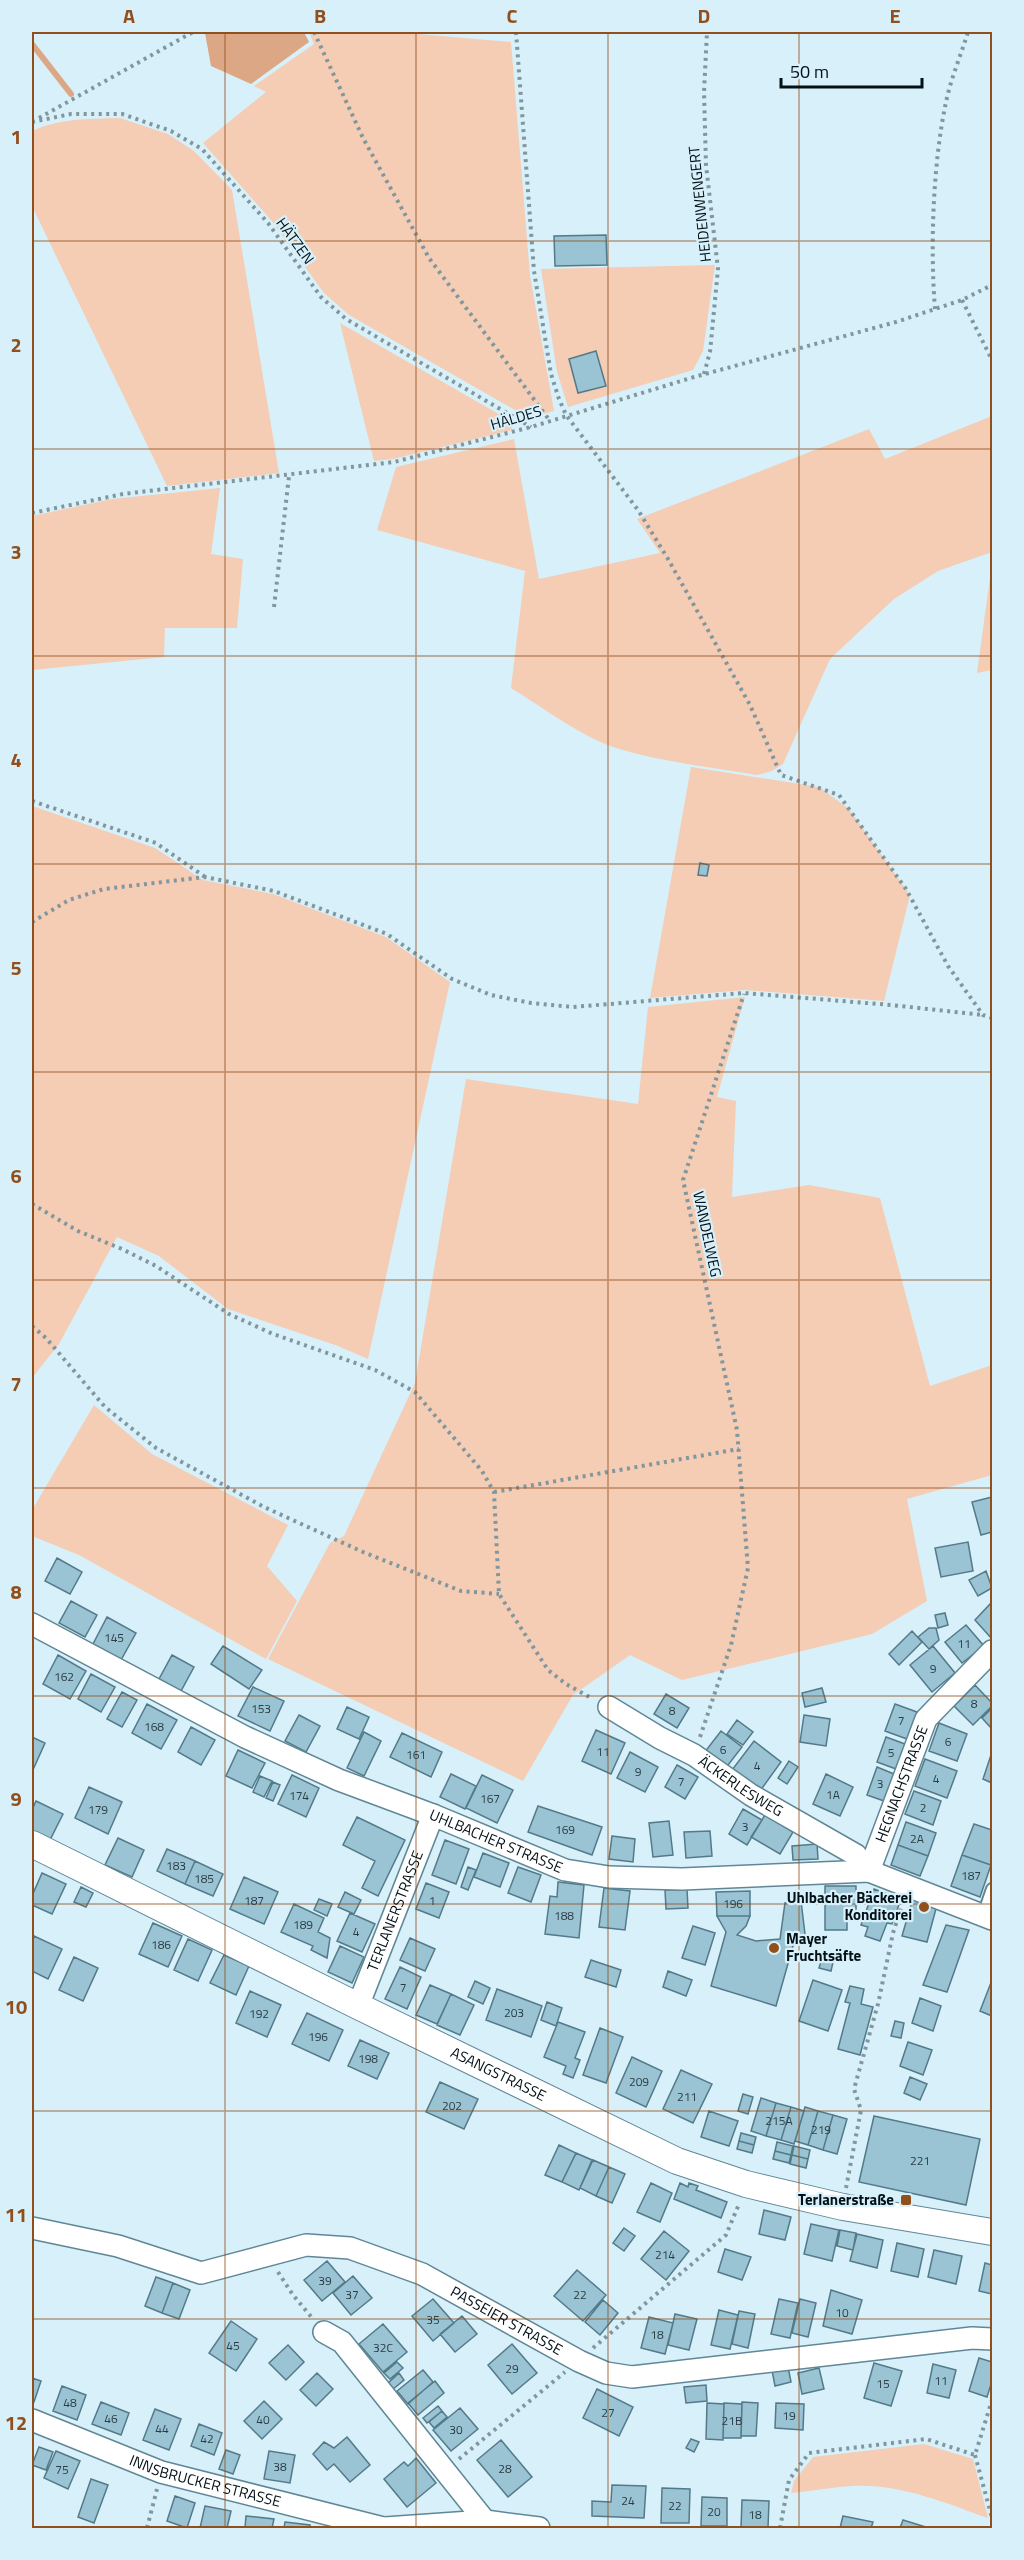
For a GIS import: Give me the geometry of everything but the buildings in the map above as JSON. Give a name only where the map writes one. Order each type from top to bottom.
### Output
[{"type":"street","name":"UHLBACHER STRASSE","points":[[32,1624],[245,1737],[339,1780],[433,1815],[565,1870],[609,1877],[682,1879],[869,1871],[988,1917]]},
{"type":"street","name":"HEGNACHSTRASSE","points":[[869,1871],[926,1719],[993,1651]]},
{"type":"street","name":"ÄCKERLESWEG","points":[[609,1707],[660,1738],[694,1755],[751,1796],[856,1855],[869,1871]]},
{"type":"street","name":"TERLANERSTRASSE","points":[[358,2006],[433,1815]]},
{"type":"street","name":"ASANGSTRASSE","points":[[32,1844],[677,2161],[746,2184],[843,2207],[993,2232]]},
{"type":"street","name":"PASSEIER STRASSE","points":[[32,2228],[118,2246],[201,2273],[306,2245],[350,2248],[422,2274],[579,2361],[606,2373],[632,2377],[972,2338],[993,2339]]},
{"type":"street","points":[[324,2332],[342,2342],[485,2521]]},
{"type":"street","name":"INNSBRUCKER STRASSE","points":[[32,2420],[161,2472],[384,2529],[485,2521],[539,2529]]},
{"type":"lane","points":[[988,1917],[993,1889]]},
{"type":"path","points":[[34,121],[193,32]]},
{"type":"path","points":[[314,32],[363,138],[429,258],[550,421]]},
{"type":"path","points":[[516,32],[534,271],[551,374],[566,415],[638,510],[668,559],[750,705],[781,775],[839,795],[906,889],[948,966],[983,1015]]},
{"type":"path","name":"HEIDENWENGERT","points":[[704,374],[710,352],[718,269],[705,165],[704,92],[707,32]]},
{"type":"path","points":[[935,309],[933,281],[937,161],[946,101],[968,32]]},
{"type":"path","name":"HÄTZEN","points":[[34,121],[71,114],[122,114],[171,131],[201,149],[268,223],[321,297],[346,319],[531,427]]},
{"type":"path","name":"HÄLDES","points":[[32,513],[123,494],[394,462],[531,427],[704,374],[896,322],[962,300],[993,285]]},
{"type":"path","points":[[962,300],[993,360]]},
{"type":"path","points":[[274,607],[289,476]]},
{"type":"path","points":[[32,801],[156,843],[205,877]]},
{"type":"path","points":[[32,922],[69,900],[104,889],[205,877],[274,891],[376,930],[395,940],[452,979],[491,995],[531,1004],[573,1007],[744,993],[891,1005],[993,1018]]},
{"type":"path","name":"WANDELWEG","points":[[694,1755],[731,1646],[748,1568],[737,1430],[683,1180],[744,993]]},
{"type":"path","points":[[32,1204],[78,1231],[156,1266],[229,1314],[273,1334],[375,1370],[414,1392],[482,1471],[494,1492],[499,1594],[548,1670],[566,1684],[609,1707]]},
{"type":"path","points":[[32,1326],[46,1338],[105,1407],[156,1448],[264,1507],[363,1552],[460,1590],[499,1594]]},
{"type":"path","points":[[494,1492],[739,1449]]},
{"type":"path","points":[[843,2207],[861,2110],[854,2089],[878,2004],[893,1933],[908,1887]]},
{"type":"path","points":[[445,2471],[579,2361],[726,2235],[746,2184]]},
{"type":"path","points":[[282,2280],[324,2332]]},
{"type":"path","points":[[993,2400],[975,2455],[993,2518]]},
{"type":"path","points":[[780,2529],[789,2480],[809,2453],[926,2439],[975,2455]]},
{"type":"path","points":[[147,2529],[161,2472]]},
{"type":"shaded area","points":[[304,32],[309,42],[251,84],[211,66],[205,33]]},
{"type":"shaded area","points":[[309,32],[395,32],[511,42],[530,276],[554,411],[529,418],[349,315],[324,293],[271,220],[203,143],[266,92],[254,86],[314,44]]},
{"type":"shaded area","points":[[120,118],[168,134],[194,151],[232,190],[279,473],[167,486],[32,206],[32,131],[64,121]]},
{"type":"shaded area","points":[[715,265],[703,351],[693,370],[568,407],[557,372],[541,269]]},
{"type":"shaded area","points":[[340,323],[511,421],[512,430],[393,459],[374,461]]},
{"type":"shaded area","points":[[992,416],[992,552],[938,571],[894,599],[830,659],[783,764],[772,771],[757,775],[668,761],[616,748],[576,729],[511,688],[525,571],[377,530],[396,467],[514,439],[539,579],[660,553],[637,519],[869,429],[885,459]]},
{"type":"shaded area","points":[[220,488],[211,554],[243,559],[237,628],[165,628],[164,657],[32,670],[32,516],[112,499]]},
{"type":"shaded area","points":[[992,563],[992,670],[977,673]]},
{"type":"shaded area","points":[[691,767],[819,787],[849,809],[910,895],[884,1001],[745,990],[650,998]]},
{"type":"shaded area","points":[[32,806],[155,848],[203,880],[273,894],[386,937],[450,982],[368,1359],[338,1346],[228,1309],[159,1256],[117,1237],[59,1344],[32,1378]]},
{"type":"shaded area","points":[[745,997],[717,1097],[736,1101],[732,1197],[809,1185],[880,1198],[930,1386],[992,1365],[992,1475],[907,1499],[927,1601],[872,1634],[682,1680],[630,1655],[573,1695],[523,1781],[268,1659],[330,1543],[344,1536],[415,1383],[466,1079],[638,1104],[648,1007]]},
{"type":"shaded area","points":[[94,1405],[152,1454],[288,1525],[267,1566],[297,1601],[266,1659],[79,1555],[32,1536],[32,1510]]},
{"type":"shaded area","points":[[924,2444],[973,2459],[988,2518],[921,2495],[887,2488],[852,2486],[791,2493],[794,2481],[813,2457]]},
{"type":"waterway","points":[[32,44],[71,94]]},
{"type":"place","name":"Uhlbacher Bäckerei Konditorei","points":[[924,1907]]},
{"type":"place","name":"Mayer Fruchtsäfte","points":[[774,1948]]},
{"type":"place","name":"Terlanerstraße","points":[[906,2200]]}]
